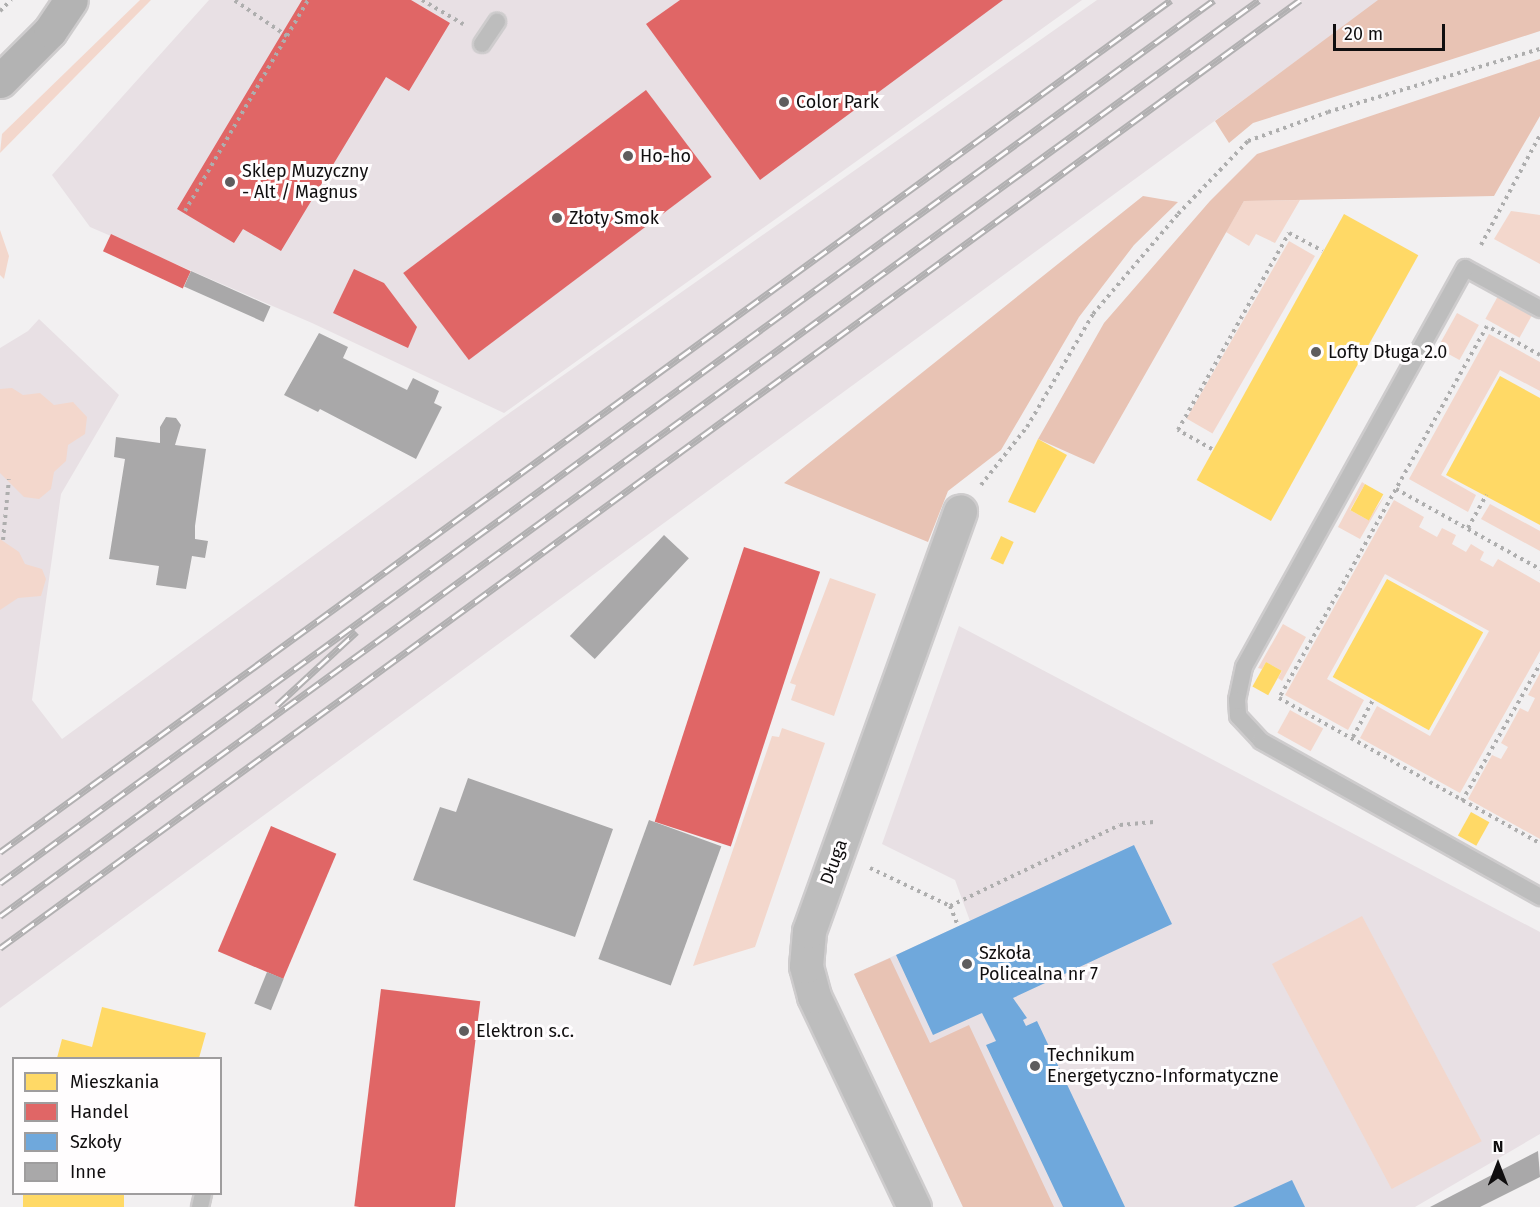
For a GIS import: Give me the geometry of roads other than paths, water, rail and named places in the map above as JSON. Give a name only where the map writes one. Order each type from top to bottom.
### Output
[{"type":"street","points":[[50,32],[71,0]]},
{"type":"street","points":[[0,81],[50,32],[96,0]]},
{"type":"street","name":"Długa","points":[[914,1207],[814,996],[806,966],[809,931],[960,511]]},
{"type":"lane","points":[[482,44],[497,22]]},
{"type":"lane","points":[[1540,309],[1465,268],[1244,667],[1237,699],[1238,716],[1261,741],[1540,897]]},
{"type":"railway","points":[[0,852],[1171,0]]},
{"type":"railway","points":[[0,883],[1214,0]]},
{"type":"railway","points":[[149,807],[1259,0]]},
{"type":"railway","points":[[0,948],[1300,0]]},
{"type":"railway","points":[[277,705],[356,632]]},
{"type":"railway","points":[[0,916],[155,803]]},
{"type":"place","name":"Color Park","points":[[784,102]]},
{"type":"place","name":"Ho-ho","points":[[628,156]]},
{"type":"place","name":"Sklep Muzyczny - Alt / Magnus","points":[[230,182]]},
{"type":"place","name":"Złoty Smok","points":[[557,218]]},
{"type":"place","name":"Lofty Długa 2.0","points":[[1316,352]]},
{"type":"place","name":"Szkoła Policealna nr 7","points":[[967,964]]},
{"type":"place","name":"Elektron s.c.","points":[[464,1031]]},
{"type":"place","name":"Technikum Energetyczno-Informatyczne","points":[[1035,1066]]}]
